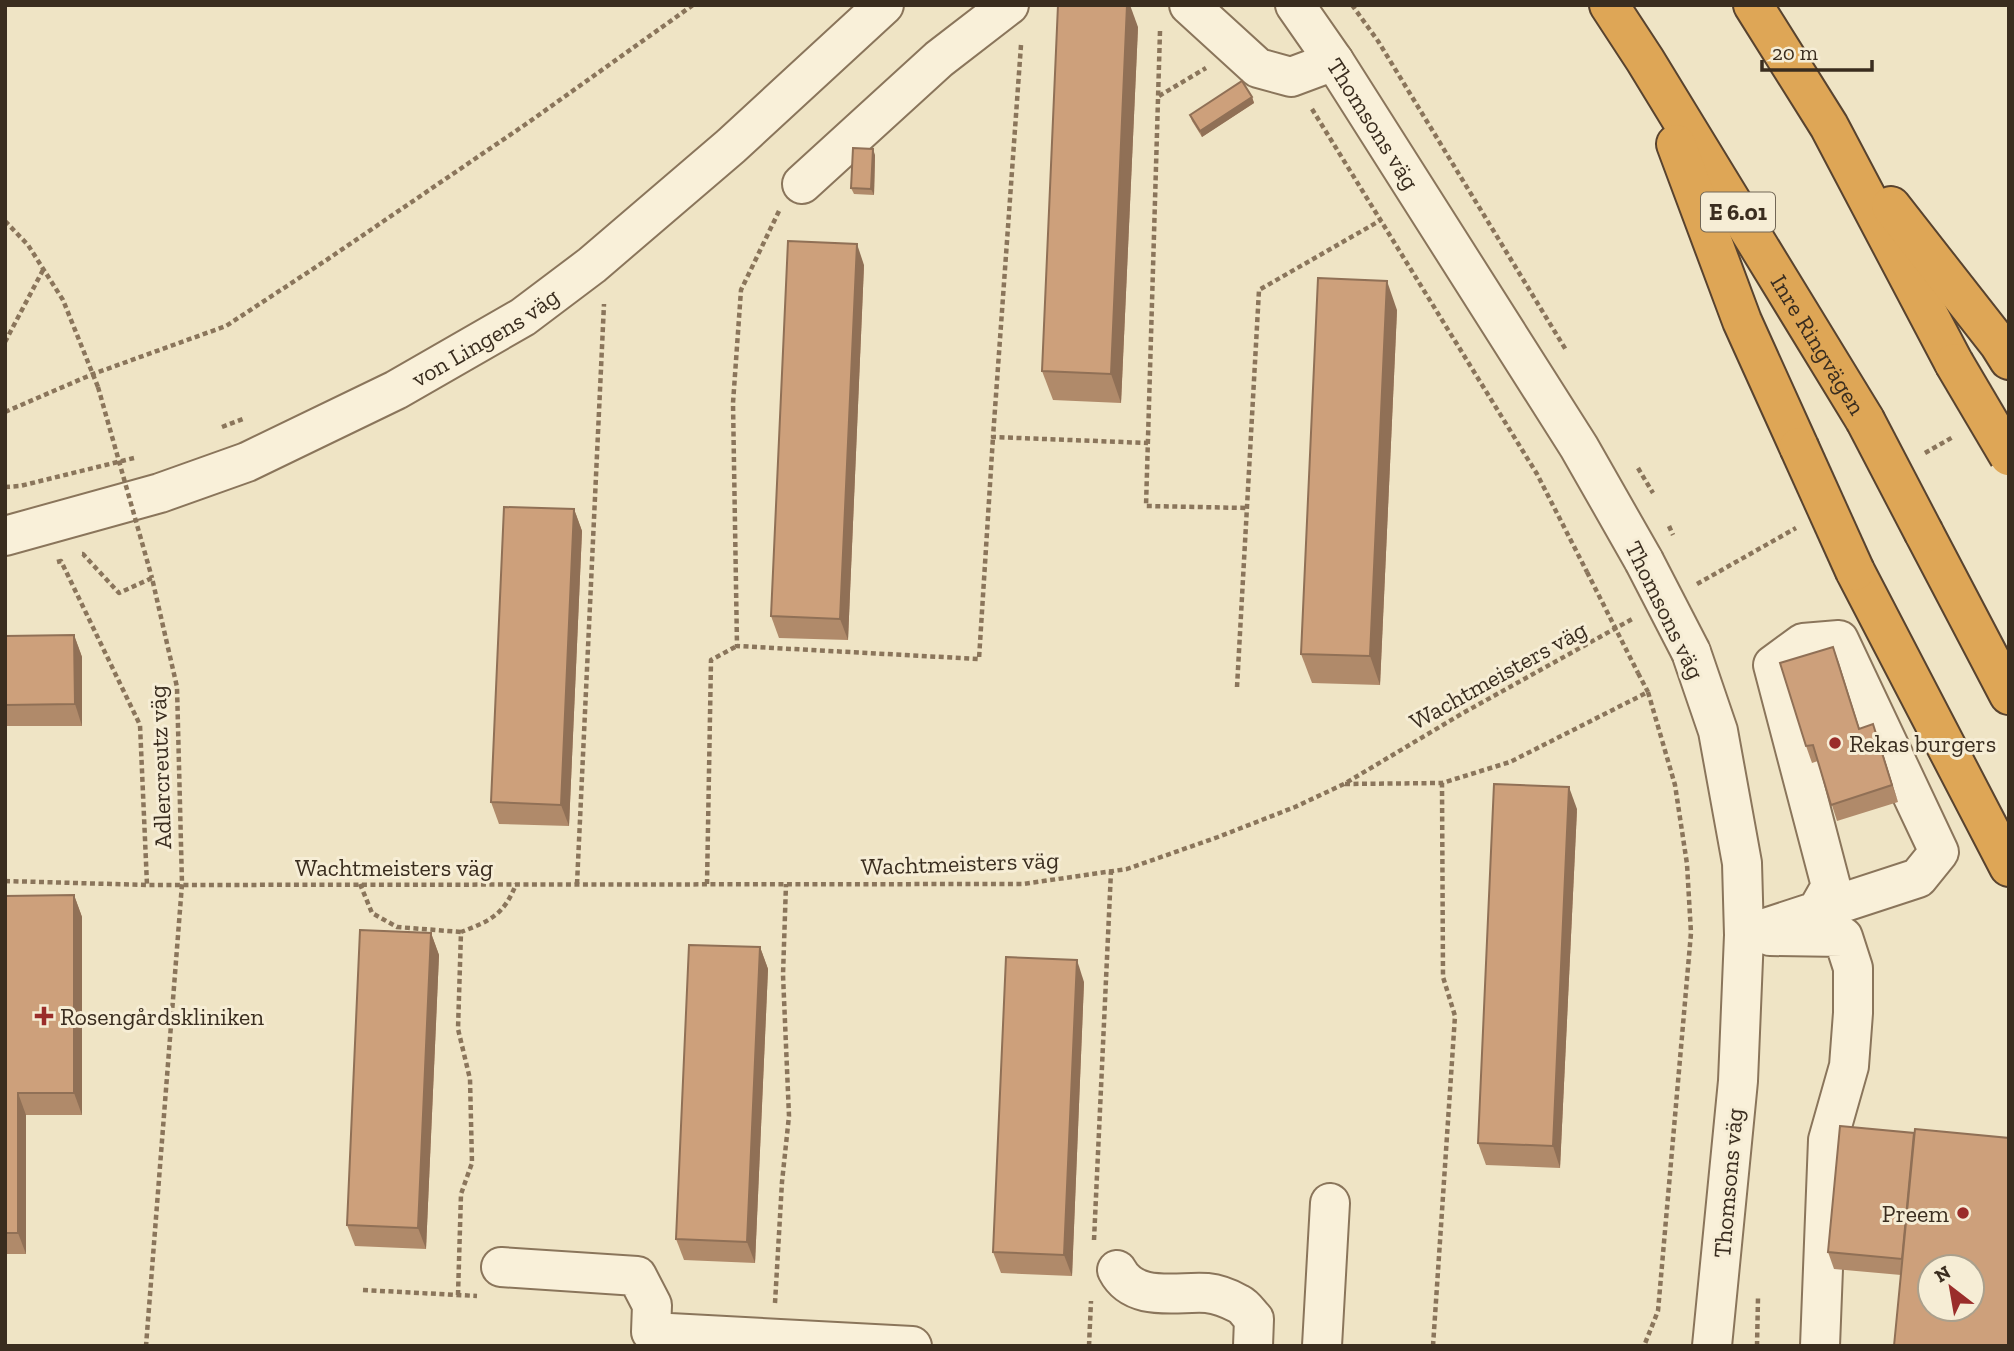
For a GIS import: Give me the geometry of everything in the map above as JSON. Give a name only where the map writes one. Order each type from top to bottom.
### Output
[{"type":"highway","name":"Inre Ringvägen","points":[[1609,5],[1865,419],[2009,695]]},
{"type":"highway","points":[[1753,5],[1829,126],[1954,363],[2009,456]]},
{"type":"highway","points":[[1645,60],[1742,321],[1855,571],[2009,867]]},
{"type":"highway","points":[[1829,126],[2004,352]]},
{"type":"street","name":"von Lingens väg","points":[[5,536],[160,493],[260,457],[396,390],[523,317],[592,265],[731,146],[884,5]]},
{"type":"street","name":"Thomsons väg","points":[[1295,5],[1334,61],[1579,447],[1644,561],[1691,652],[1718,731],[1742,863],[1744,935],[1738,1081],[1713,1346]]},
{"type":"street","points":[[1175,12],[1237,49],[1258,68],[1291,77],[1334,61]]},
{"type":"street","points":[[802,184],[939,59],[1016,19]]},
{"type":"street","points":[[1744,935],[1918,878],[1939,852],[1839,640],[1803,643],[1773,665],[1831,886],[1818,909]]},
{"type":"street","points":[[1744,935],[1843,937],[1853,968],[1849,1066],[1828,1140],[1820,1346]]},
{"type":"street","points":[[1322,1346],[1331,1203]]},
{"type":"street","points":[[501,1267],[637,1276],[652,1305],[651,1332],[912,1346]]},
{"type":"street","points":[[1101,1269],[1130,1286],[1156,1293],[1210,1293],[1241,1304],[1254,1319],[1253,1346]]},
{"type":"path","points":[[5,412],[93,374],[226,326],[518,129],[693,5]]},
{"type":"path","points":[[1352,5],[1378,41],[1570,356]]},
{"type":"path","points":[[1175,12],[1158,97],[1146,506],[1247,508]]},
{"type":"path","points":[[707,884],[711,660],[737,646],[979,659],[1016,19]]},
{"type":"path","points":[[1158,97],[1237,49]]},
{"type":"path","points":[[1291,77],[1538,474],[1648,692],[1675,785],[1687,864],[1692,933],[1658,1311],[1644,1346]]},
{"type":"path","points":[[737,646],[733,403],[741,290],[776,214],[802,184]]},
{"type":"path","points":[[1237,687],[1259,290],[1381,220]]},
{"type":"path","name":"Adlercreutz väg","points":[[5,221],[28,245],[63,300],[98,387],[152,578],[177,687],[182,884],[146,1346]]},
{"type":"path","points":[[577,884],[604,299],[592,265]]},
{"type":"path","points":[[5,342],[43,269]]},
{"type":"path","points":[[210,432],[248,416]]},
{"type":"path","points":[[1924,453],[1961,433]]},
{"type":"path","points":[[993,437],[1148,443]]},
{"type":"path","points":[[5,487],[20,486],[134,457]]},
{"type":"path","points":[[1634,460],[1653,494]]},
{"type":"path","points":[[1663,515],[1669,526]]},
{"type":"path","points":[[1695,585],[1804,523]]},
{"type":"path","points":[[48,564],[83,554],[119,593],[152,578]]},
{"type":"path","points":[[61,561],[140,725],[147,885]]},
{"type":"path","name":"Wachtmeisters väg","points":[[5,881],[147,885],[1023,884],[1127,869],[1295,807],[1343,784],[1463,713],[1646,612]]},
{"type":"path","points":[[1343,784],[1442,783],[1510,762],[1648,692]]},
{"type":"path","points":[[1433,1346],[1455,1016],[1443,977],[1442,783]]},
{"type":"path","points":[[1089,1346],[1101,1269],[1111,871]]},
{"type":"path","points":[[360,884],[372,913],[397,927],[461,932],[487,922],[509,903],[516,884]]},
{"type":"path","points":[[774,1338],[782,1182],[789,1116],[783,975],[786,884]]},
{"type":"path","points":[[458,1295],[461,1194],[472,1163],[470,1079],[458,1029],[461,932]]},
{"type":"building","points":[[1058,5],[1127,5],[1111,374],[1042,371]]},
{"type":"building","points":[[1242,81],[1252,97],[1200,131],[1190,115]]},
{"type":"building","points":[[853,148],[873,149],[871,189],[851,188]]},
{"type":"building","points":[[788,241],[857,244],[840,619],[771,616]]},
{"type":"building","points":[[1318,278],[1387,281],[1370,656],[1301,654]]},
{"type":"building","points":[[504,507],[574,509],[561,805],[491,802]]},
{"type":"building","points":[[74,635],[75,704],[5,705],[5,636]]},
{"type":"building","name":"Rekas burgers","points":[[1833,647],[1859,729],[1873,724],[1892,785],[1831,805],[1813,745],[1806,746],[1780,663]]},
{"type":"building","points":[[1494,784],[1569,787],[1553,1146],[1478,1143]]},
{"type":"building","name":"Rosengårdskliniken","points":[[74,895],[74,1093],[18,1093],[18,1233],[5,1233],[5,896]]},
{"type":"building","points":[[360,930],[431,933],[418,1228],[347,1225]]},
{"type":"building","points":[[689,945],[760,947],[747,1242],[676,1239]]},
{"type":"building","points":[[1006,957],[1077,960],[1064,1255],[993,1252]]},
{"type":"building","points":[[1840,1126],[1914,1133],[1902,1259],[1828,1252]]},
{"type":"building","name":"Preem","points":[[1915,1129],[2009,1138],[2009,1346],[1894,1346]]},
{"type":"place","name":"Rekas burgers","points":[[1835,743]]},
{"type":"place","name":"Rosengårdskliniken","points":[[44,1016]]},
{"type":"place","name":"Preem","points":[[1963,1213]]}]
